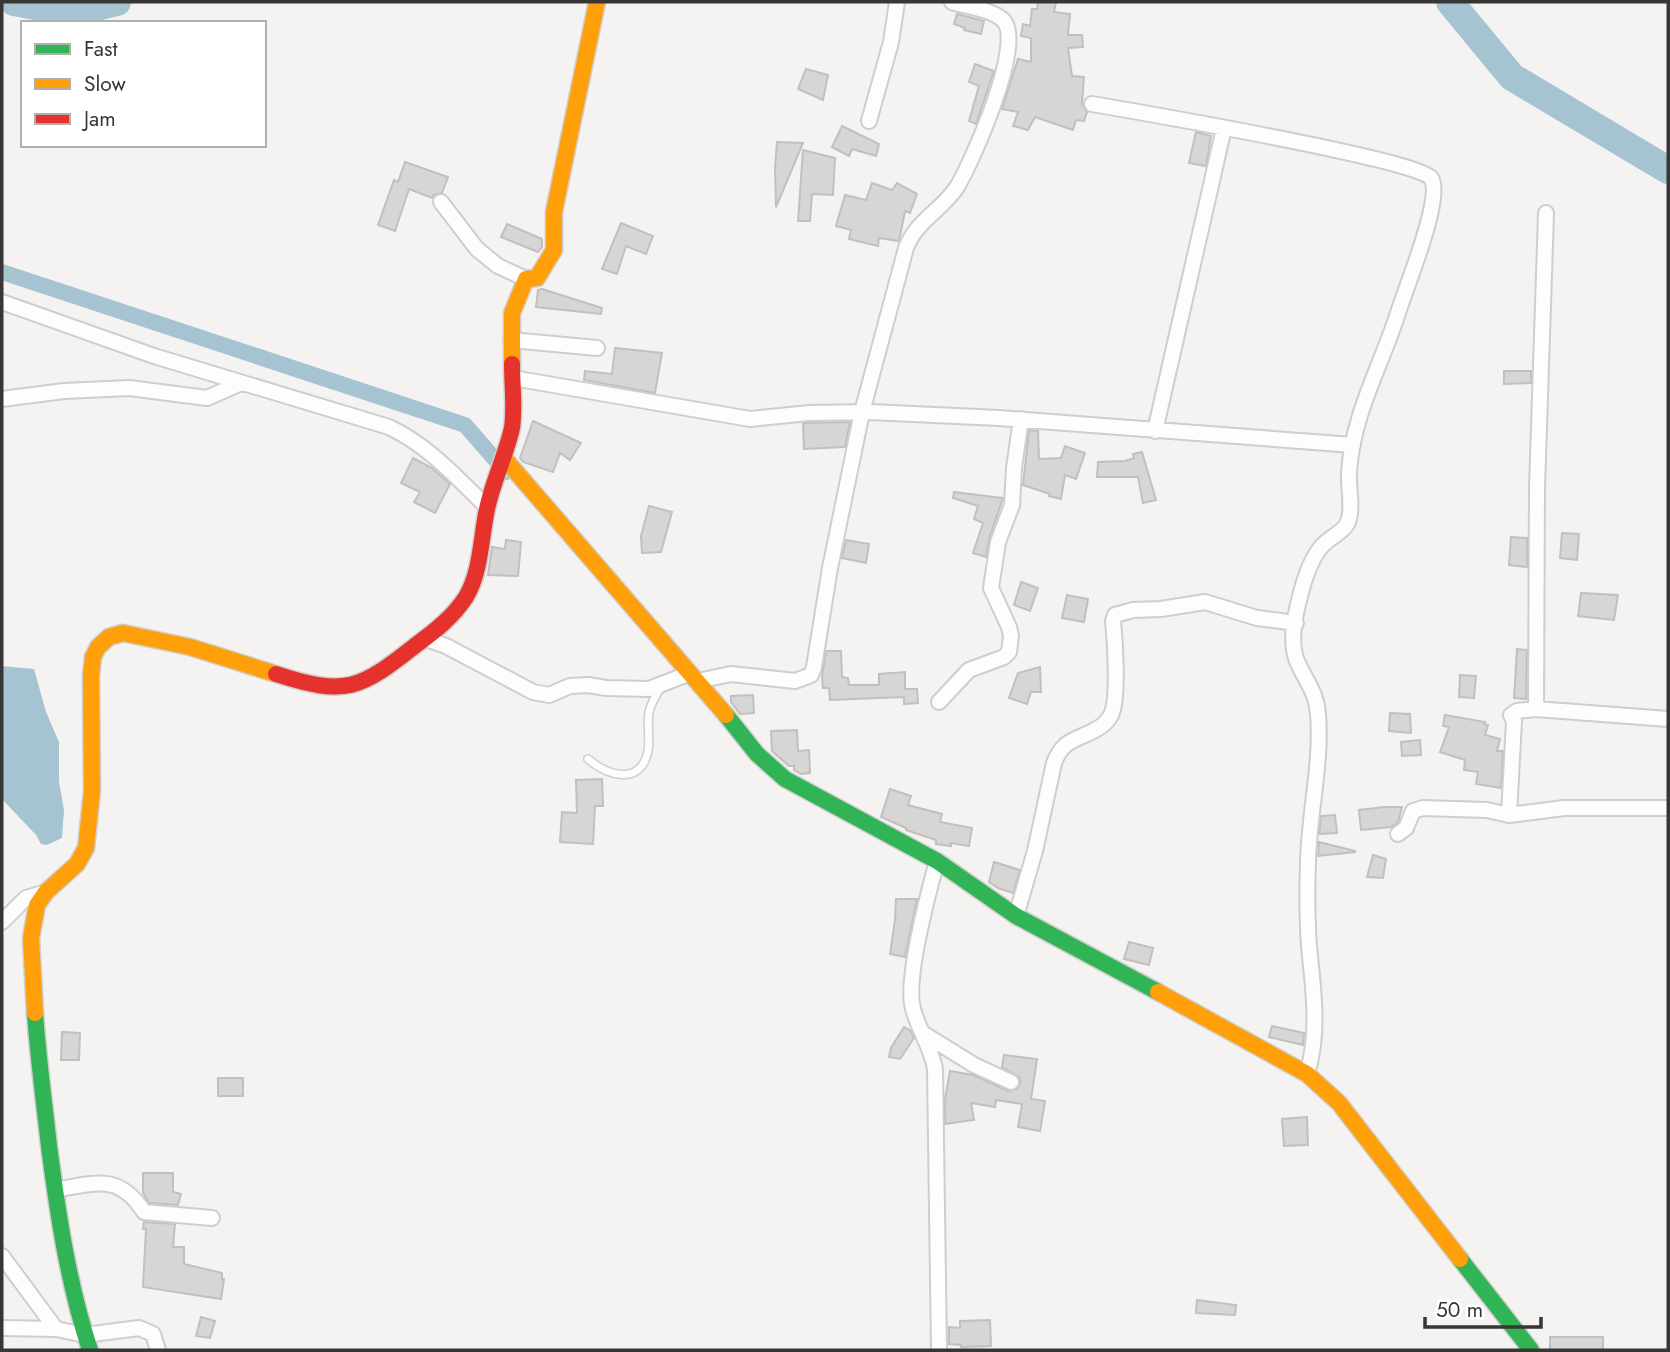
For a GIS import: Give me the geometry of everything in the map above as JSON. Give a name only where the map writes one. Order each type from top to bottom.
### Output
[{"type":"street","points":[[441,202],[477,249],[498,266],[526,279],[537,278],[554,250],[554,212],[597,2]]},
{"type":"street","points":[[869,121],[891,42],[897,2]]},
{"type":"street","points":[[426,639],[446,646],[512,682],[542,694],[556,694],[577,685],[638,690],[679,680],[731,674],[795,681],[811,674],[862,412],[911,234],[956,189],[996,104],[1010,32],[1001,19],[952,2]]},
{"type":"street","points":[[1091,104],[1392,163],[1427,174],[1435,189],[1423,242],[1387,346],[1364,402],[1349,473],[1349,518],[1346,526],[1322,545],[1315,556],[1303,587],[1293,640],[1294,650],[1315,694],[1319,718],[1317,777],[1309,833],[1307,897],[1315,1036],[1307,1073]]},
{"type":"street","points":[[1155,431],[1224,128]]},
{"type":"street","points":[[1536,709],[1537,488],[1546,213]]},
{"type":"street","points":[[87,1342],[65,1260],[55,1190],[38,1055],[31,938],[37,905],[46,892],[68,873],[86,848],[92,791],[93,657],[98,647],[109,637],[123,633],[190,647],[313,686],[336,687],[355,684],[376,676],[426,639],[452,615],[467,595],[476,569],[489,502],[512,426],[512,313],[526,279]]},
{"type":"street","points":[[2,302],[154,356],[389,427],[411,437],[489,502]]},
{"type":"street","points":[[511,340],[597,348]]},
{"type":"street","points":[[513,378],[750,419],[809,413],[862,412],[1021,419],[1353,445]]},
{"type":"street","points":[[2,399],[64,391],[129,388],[207,398],[240,383]]},
{"type":"street","points":[[939,702],[969,670],[1004,657],[1009,652],[1009,627],[991,587],[998,542],[1012,505],[1021,419]]},
{"type":"street","points":[[500,464],[679,680],[785,779],[934,871],[1227,1027],[1307,1073],[1339,1103],[1531,1350]]},
{"type":"street","points":[[1016,916],[1058,752],[1070,741],[1102,726],[1110,717],[1115,702],[1115,615],[1127,611],[1205,602],[1257,618],[1296,623]]},
{"type":"street","points":[[1509,816],[1514,721],[1511,715],[1517,711],[1536,709],[1668,719]]},
{"type":"street","points":[[1398,834],[1406,828],[1413,811],[1423,808],[1487,810],[1509,816],[1564,808],[1668,808]]},
{"type":"street","points":[[934,871],[912,980],[914,1012],[933,1055],[935,1069],[939,1350]]},
{"type":"street","points":[[2,922],[26,898],[46,892]]},
{"type":"street","points":[[924,1034],[974,1065],[1011,1082]]},
{"type":"street","points":[[55,1190],[93,1184],[113,1185],[128,1192],[144,1212],[212,1219]]},
{"type":"street","points":[[2,1256],[56,1329]]},
{"type":"street","points":[[4,1332],[56,1329],[87,1342],[139,1328],[153,1334],[158,1350]]},
{"type":"lane","points":[[588,759],[609,774],[620,775],[637,771],[643,765],[648,752],[650,709],[679,680]]},
{"type":"water","points":[[2,666],[34,669],[46,712],[59,742],[59,782],[64,810],[62,838],[47,845],[41,844],[36,835],[2,799]]},
{"type":"building","points":[[1038,2],[1056,2],[1054,12],[1070,14],[1068,35],[1082,35],[1083,47],[1068,48],[1072,76],[1084,77],[1082,103],[1087,112],[1084,121],[1076,120],[1073,130],[1035,117],[1028,130],[1013,126],[1018,112],[1002,109],[1018,59],[1031,62],[1031,38],[1021,36],[1023,24],[1030,26],[1032,9],[1037,9]]},
{"type":"building","points":[[957,14],[984,21],[981,34],[964,30],[965,28],[954,24]]},
{"type":"building","points":[[975,64],[994,71],[976,124],[969,121],[979,86],[969,82]]},
{"type":"building","points":[[806,69],[828,75],[823,100],[798,89]]},
{"type":"building","points":[[842,126],[879,144],[876,156],[852,149],[849,156],[832,147]]},
{"type":"building","points":[[1196,132],[1211,136],[1206,166],[1189,163]]},
{"type":"building","points":[[777,142],[803,143],[776,207],[775,168]]},
{"type":"building","points":[[803,150],[835,158],[833,195],[812,194],[810,221],[798,221]]},
{"type":"building","points":[[405,162],[448,177],[442,193],[433,195],[432,198],[409,189],[395,231],[378,225],[394,180],[398,182]]},
{"type":"building","points":[[872,183],[892,190],[897,183],[917,194],[910,213],[905,211],[899,241],[879,238],[878,246],[849,239],[851,230],[836,226],[845,195],[866,200]]},
{"type":"building","points":[[621,223],[653,236],[646,254],[626,246],[617,274],[602,269]]},
{"type":"building","points":[[507,224],[542,239],[542,247],[538,252],[501,237]]},
{"type":"building","points":[[538,290],[602,308],[601,314],[536,307]]},
{"type":"building","points":[[615,348],[662,353],[655,393],[584,380],[585,371],[612,374]]},
{"type":"building","points":[[1504,371],[1531,371],[1531,383],[1504,384]]},
{"type":"building","points":[[533,421],[581,443],[570,460],[560,453],[553,472],[523,462],[520,458]]},
{"type":"building","points":[[850,422],[845,447],[804,449],[803,423]]},
{"type":"building","points":[[1029,430],[1038,431],[1039,459],[1061,458],[1065,446],[1085,453],[1076,479],[1065,475],[1061,499],[1023,485]]},
{"type":"building","points":[[1142,452],[1156,500],[1143,503],[1138,477],[1097,477],[1098,462],[1125,461],[1134,458],[1133,454]]},
{"type":"building","points":[[413,458],[432,468],[450,484],[435,513],[414,502],[420,492],[401,483]]},
{"type":"building","points":[[954,492],[1003,498],[989,539],[986,557],[973,553],[983,523],[974,519],[978,506],[953,498]]},
{"type":"building","points":[[649,506],[672,512],[661,552],[642,553],[641,536]]},
{"type":"building","points":[[1562,533],[1579,534],[1577,560],[1560,558]]},
{"type":"building","points":[[1511,537],[1527,538],[1527,567],[1509,565]]},
{"type":"building","points":[[506,540],[521,542],[518,576],[488,575],[492,547],[505,549]]},
{"type":"building","points":[[846,540],[869,544],[866,563],[842,558]]},
{"type":"building","points":[[1021,582],[1038,588],[1030,611],[1014,605]]},
{"type":"building","points":[[1581,593],[1618,595],[1614,620],[1578,616]]},
{"type":"building","points":[[1067,595],[1088,599],[1084,622],[1062,618]]},
{"type":"building","points":[[1517,649],[1527,650],[1526,699],[1514,698]]},
{"type":"building","points":[[826,651],[841,651],[842,677],[848,678],[849,685],[879,685],[879,674],[905,672],[905,689],[917,689],[918,703],[904,704],[904,697],[830,700],[829,688],[823,688],[822,677]]},
{"type":"building","points":[[1040,667],[1041,692],[1031,692],[1027,704],[1009,698],[1018,673]]},
{"type":"building","points":[[1460,675],[1476,676],[1474,698],[1459,697]]},
{"type":"building","points":[[753,695],[754,713],[740,714],[731,702],[731,696]]},
{"type":"building","points":[[1390,713],[1410,714],[1411,733],[1389,731]]},
{"type":"building","points":[[1445,715],[1485,722],[1484,724],[1488,725],[1485,735],[1500,739],[1497,751],[1503,751],[1501,788],[1476,784],[1478,772],[1464,770],[1465,760],[1440,752],[1449,727],[1443,726]]},
{"type":"building","points":[[797,730],[798,751],[809,750],[810,773],[801,774],[794,770],[794,766],[789,766],[772,751],[771,731]]},
{"type":"building","points":[[1420,740],[1421,755],[1402,756],[1401,742]]},
{"type":"building","points":[[602,779],[603,806],[595,806],[593,844],[560,842],[562,812],[577,813],[576,780]]},
{"type":"building","points":[[890,789],[911,796],[908,805],[942,814],[940,822],[972,828],[969,846],[936,844],[936,840],[906,830],[881,817]]},
{"type":"building","points":[[1402,807],[1398,822],[1391,827],[1361,830],[1359,810]]},
{"type":"building","points":[[1335,815],[1337,833],[1319,834],[1321,816]]},
{"type":"building","points":[[1319,842],[1355,851],[1355,852],[1318,856]]},
{"type":"building","points":[[1373,855],[1386,859],[1383,878],[1367,877]]},
{"type":"building","points":[[994,862],[1020,870],[1013,893],[989,882]]},
{"type":"building","points":[[896,899],[917,899],[905,957],[890,954]]},
{"type":"building","points":[[1129,942],[1153,948],[1149,965],[1124,959]]},
{"type":"building","points":[[1272,1026],[1304,1033],[1303,1045],[1269,1037]]},
{"type":"building","points":[[904,1027],[911,1031],[914,1038],[900,1059],[889,1057],[891,1048]]},
{"type":"building","points":[[62,1032],[80,1033],[79,1060],[61,1060]]},
{"type":"building","points":[[1004,1055],[1037,1059],[1031,1099],[1045,1101],[1040,1131],[1018,1127],[1022,1104],[996,1100],[995,1107],[971,1103],[974,1120],[945,1124],[945,1099],[950,1071],[973,1075],[1008,1091],[1017,1089],[1021,1082],[1019,1077],[1002,1067]]},
{"type":"building","points":[[218,1078],[243,1078],[243,1096],[218,1096]]},
{"type":"building","points":[[1307,1117],[1308,1145],[1284,1146],[1282,1119]]},
{"type":"building","points":[[143,1173],[173,1173],[173,1192],[181,1194],[178,1205],[149,1203],[143,1193]]},
{"type":"building","points":[[144,1222],[175,1224],[173,1247],[184,1247],[184,1264],[222,1273],[224,1279],[221,1299],[143,1287],[146,1229],[143,1229]]},
{"type":"building","points":[[1197,1300],[1236,1305],[1235,1315],[1196,1313]]},
{"type":"building","points":[[201,1317],[215,1321],[210,1338],[196,1336]]},
{"type":"building","points":[[990,1320],[991,1346],[961,1347],[949,1344],[949,1327],[960,1328],[960,1321]]},
{"type":"building","points":[[1550,1337],[1603,1337],[1603,1350],[1550,1350]]},
{"type":"waterway","points":[[14,2],[73,13],[117,2]]},
{"type":"waterway","points":[[1450,2],[1512,77],[1668,170]]},
{"type":"waterway","points":[[2,272],[465,425],[506,472]]},
{"type":"traffic: fast","points":[[726,715],[757,754],[785,779],[937,861],[1016,916],[1158,992]]},
{"type":"traffic: fast","points":[[35,1013],[60,1223],[76,1300],[90,1350]]},
{"type":"traffic: fast","points":[[1460,1259],[1531,1350]]},
{"type":"traffic: slow","points":[[512,364],[512,313],[526,279],[537,278],[554,250],[554,212],[597,2]]},
{"type":"traffic: slow","points":[[503,457],[726,715]]},
{"type":"traffic: slow","points":[[35,1013],[31,938],[37,905],[46,892],[77,864],[86,848],[92,791],[91,676],[93,657],[98,647],[109,637],[123,633],[190,647],[276,674]]},
{"type":"traffic: slow","points":[[1158,992],[1307,1074],[1339,1103],[1460,1259]]},
{"type":"traffic: jam","points":[[276,674],[337,687],[366,680],[430,634],[461,604],[475,577],[490,499],[512,428],[512,364]]}]
